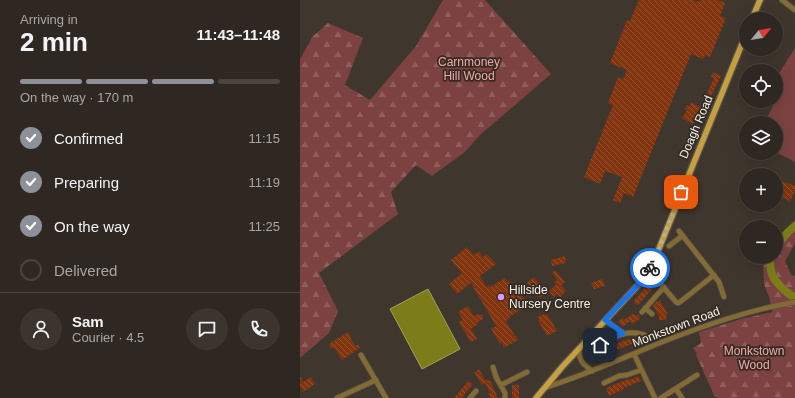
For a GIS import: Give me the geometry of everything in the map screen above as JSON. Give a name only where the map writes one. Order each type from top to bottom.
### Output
[{"type":"main road","points":[[755,12],[760,0]]},
{"type":"main road","name":"Doagh Road","points":[[536,398],[639,284],[647,273],[656,256],[739,51]]},
{"type":"street","points":[[782,0],[795,10]]},
{"type":"street","points":[[679,231],[719,282],[724,297]]},
{"type":"street","points":[[669,246],[682,236]]},
{"type":"street","points":[[647,273],[659,282],[678,303],[714,275]]},
{"type":"street","points":[[652,314],[644,310],[664,287]]},
{"type":"street","name":"Monkstown Road","points":[[544,388],[592,371],[675,337],[729,318],[764,308],[795,302]]},
{"type":"street","points":[[605,320],[623,333]]},
{"type":"street","points":[[600,345],[623,333],[637,333],[645,336]]},
{"type":"street","points":[[579,349],[580,360],[584,366],[592,371]]},
{"type":"street","points":[[634,354],[655,398]]},
{"type":"street","points":[[361,355],[386,398]]},
{"type":"street","points":[[493,367],[496,377],[505,393],[505,398]]},
{"type":"street","points":[[604,383],[610,383],[619,376],[642,370]]},
{"type":"street","points":[[500,385],[527,372]]},
{"type":"street","points":[[661,398],[697,375]]},
{"type":"street","points":[[337,398],[376,380]]},
{"type":"street","points":[[676,389],[682,398]]},
{"type":"street","points":[[473,397],[476,391]]},
{"type":"green space","name":"Carnmoney Hill Wood","points":[[443,0],[485,0],[551,74],[480,135],[465,152],[432,176],[416,165],[391,192],[398,214],[319,273],[338,311],[329,333],[300,358],[300,59],[311,38],[328,23],[363,38],[345,85],[370,100],[416,46]]},
{"type":"green space","points":[[795,48],[795,162],[783,156],[783,116],[768,116],[772,108],[783,108],[783,67]]},
{"type":"green space","name":"Monkstown Wood","points":[[795,220],[795,244],[785,261],[791,275],[795,276],[795,398],[715,397],[693,348],[701,343],[699,332],[741,319],[772,312],[770,300],[764,284],[763,264],[783,264],[783,232]]},
{"type":"shaded area","points":[[428,289],[460,349],[422,369],[390,309]]},
{"type":"building","points":[[639,0],[693,0],[699,2],[700,0],[718,0],[725,3],[720,16],[726,18],[710,57],[705,55],[703,59],[691,54],[633,197],[624,193],[620,203],[613,200],[622,177],[605,171],[600,184],[584,177],[613,105],[608,103],[618,77],[623,79],[627,70],[610,63],[627,20],[630,21]]},
{"type":"building","points":[[713,72],[721,76],[708,102],[704,100],[714,78],[711,77]]},
{"type":"building","points":[[691,103],[701,107],[694,118],[696,119],[693,124],[682,118],[687,110],[685,109],[687,105],[689,107]]},
{"type":"building","points":[[783,181],[795,186],[795,191],[790,201],[783,198]]},
{"type":"building","points":[[467,247],[474,255],[479,251],[483,257],[487,254],[496,264],[480,276],[486,287],[489,285],[490,287],[505,278],[507,282],[509,281],[513,288],[517,286],[528,305],[509,317],[510,318],[506,321],[518,340],[504,348],[491,329],[496,326],[471,283],[457,294],[449,284],[462,273],[451,260]]},
{"type":"building","points":[[565,256],[566,263],[552,266],[551,260]]},
{"type":"building","points":[[555,270],[565,282],[561,285],[566,291],[560,297],[557,294],[554,297],[549,291],[556,285],[554,283],[557,280],[552,273]]},
{"type":"building","points":[[534,277],[547,292],[540,298],[527,283]]},
{"type":"building","points":[[602,279],[605,286],[594,289],[591,283]]},
{"type":"building","points":[[648,284],[653,288],[637,305],[634,301]]},
{"type":"building","points":[[660,300],[667,313],[666,320],[659,320],[653,305]]},
{"type":"building","points":[[468,306],[474,316],[478,314],[483,315],[483,319],[471,329],[477,339],[471,342],[459,322],[463,320],[458,312]]},
{"type":"building","points":[[634,313],[635,316],[638,314],[641,318],[632,324],[630,321],[623,327],[618,322],[622,318],[624,320]]},
{"type":"building","points":[[547,314],[557,331],[547,336],[538,320],[538,317]]},
{"type":"building","points":[[348,332],[355,346],[358,344],[360,348],[342,360],[334,347],[331,349],[329,344]]},
{"type":"building","points":[[635,337],[637,342],[606,354],[604,348]]},
{"type":"building","points":[[591,349],[592,351],[595,350],[598,357],[598,360],[594,362],[587,351]]},
{"type":"building","points":[[479,369],[485,380],[490,380],[498,398],[491,398],[488,394],[490,393],[485,383],[482,385],[474,372]]},
{"type":"building","points":[[639,376],[641,381],[623,388],[624,389],[609,396],[606,388]]},
{"type":"building","points":[[300,377],[303,382],[311,377],[315,384],[303,392],[300,386]]},
{"type":"building","points":[[468,381],[473,384],[462,398],[454,398]]},
{"type":"building","points":[[512,385],[519,385],[519,398],[512,398]]},
{"type":"waterway","points":[[783,238],[795,226]]},
{"type":"waterway","points":[[770,264],[773,277],[781,287],[794,297]]},
{"type":"way so far","points":[[650,268],[681,192]]},
{"type":"place","name":"Hillside Nursery Centre","points":[[501,297]]},
{"type":"route","points":[[600,345],[623,333],[605,320],[639,284],[650,268]]}]
